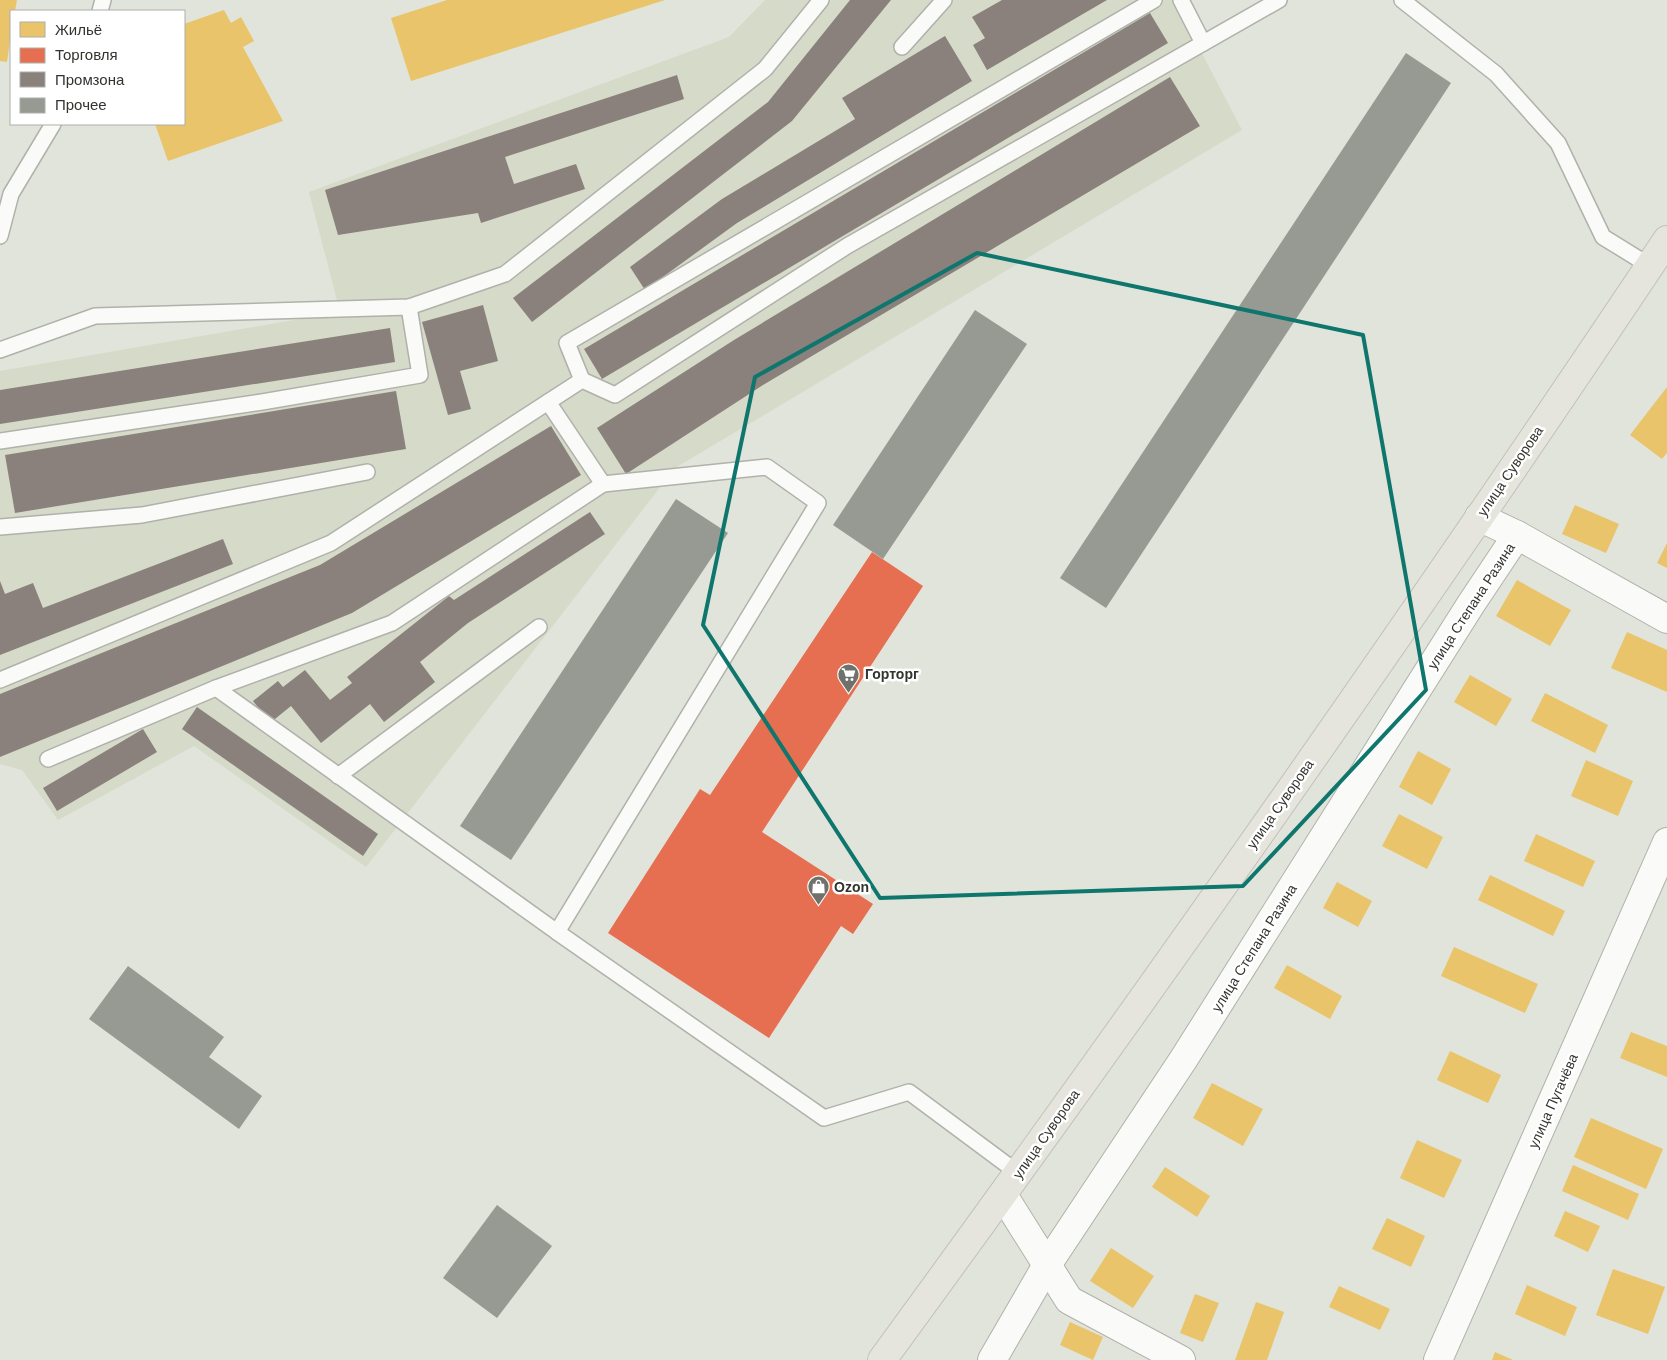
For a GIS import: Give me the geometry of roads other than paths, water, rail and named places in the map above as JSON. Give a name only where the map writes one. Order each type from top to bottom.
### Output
[{"type":"main road","name":"улица Суворова","points":[[882,1360],[1010,1184],[1342,717],[1667,240]]},
{"type":"street","points":[[1479,517],[1516,535],[1667,619]]},
{"type":"street","name":"улица Степана Разина","points":[[992,1360],[1047,1265],[1184,1060],[1465,612],[1516,535]]},
{"type":"street","name":"улица Пугачёва","points":[[1438,1360],[1667,842]]},
{"type":"street","points":[[1010,1184],[1047,1265],[1069,1300],[1181,1360]]},
{"type":"lane","points":[[0,350],[95,316],[409,307],[505,274],[765,69],[821,0]]},
{"type":"lane","points":[[902,47],[944,0]]},
{"type":"lane","points":[[1154,0],[567,343],[582,380],[615,395],[847,246],[1279,0]]},
{"type":"lane","points":[[1181,0],[1203,43]]},
{"type":"lane","points":[[1402,0],[1496,74],[1558,142],[1603,237],[1650,266]]},
{"type":"lane","points":[[0,236],[6,194],[52,125]]},
{"type":"lane","points":[[0,441],[262,402],[420,375],[409,307]]},
{"type":"lane","points":[[0,680],[330,543],[582,380]]},
{"type":"lane","points":[[548,402],[604,484]]},
{"type":"lane","points":[[48,759],[216,688],[392,623],[604,484],[767,467],[818,504],[557,932]]},
{"type":"lane","points":[[0,527],[142,515],[367,472]]},
{"type":"lane","points":[[338,776],[539,627]]},
{"type":"lane","points":[[216,688],[557,932],[824,1118],[909,1092],[1010,1184]]},
{"type":"place","name":"Горторг","points":[[849,693]]},
{"type":"place","name":"Ozon","points":[[818,906]]}]
